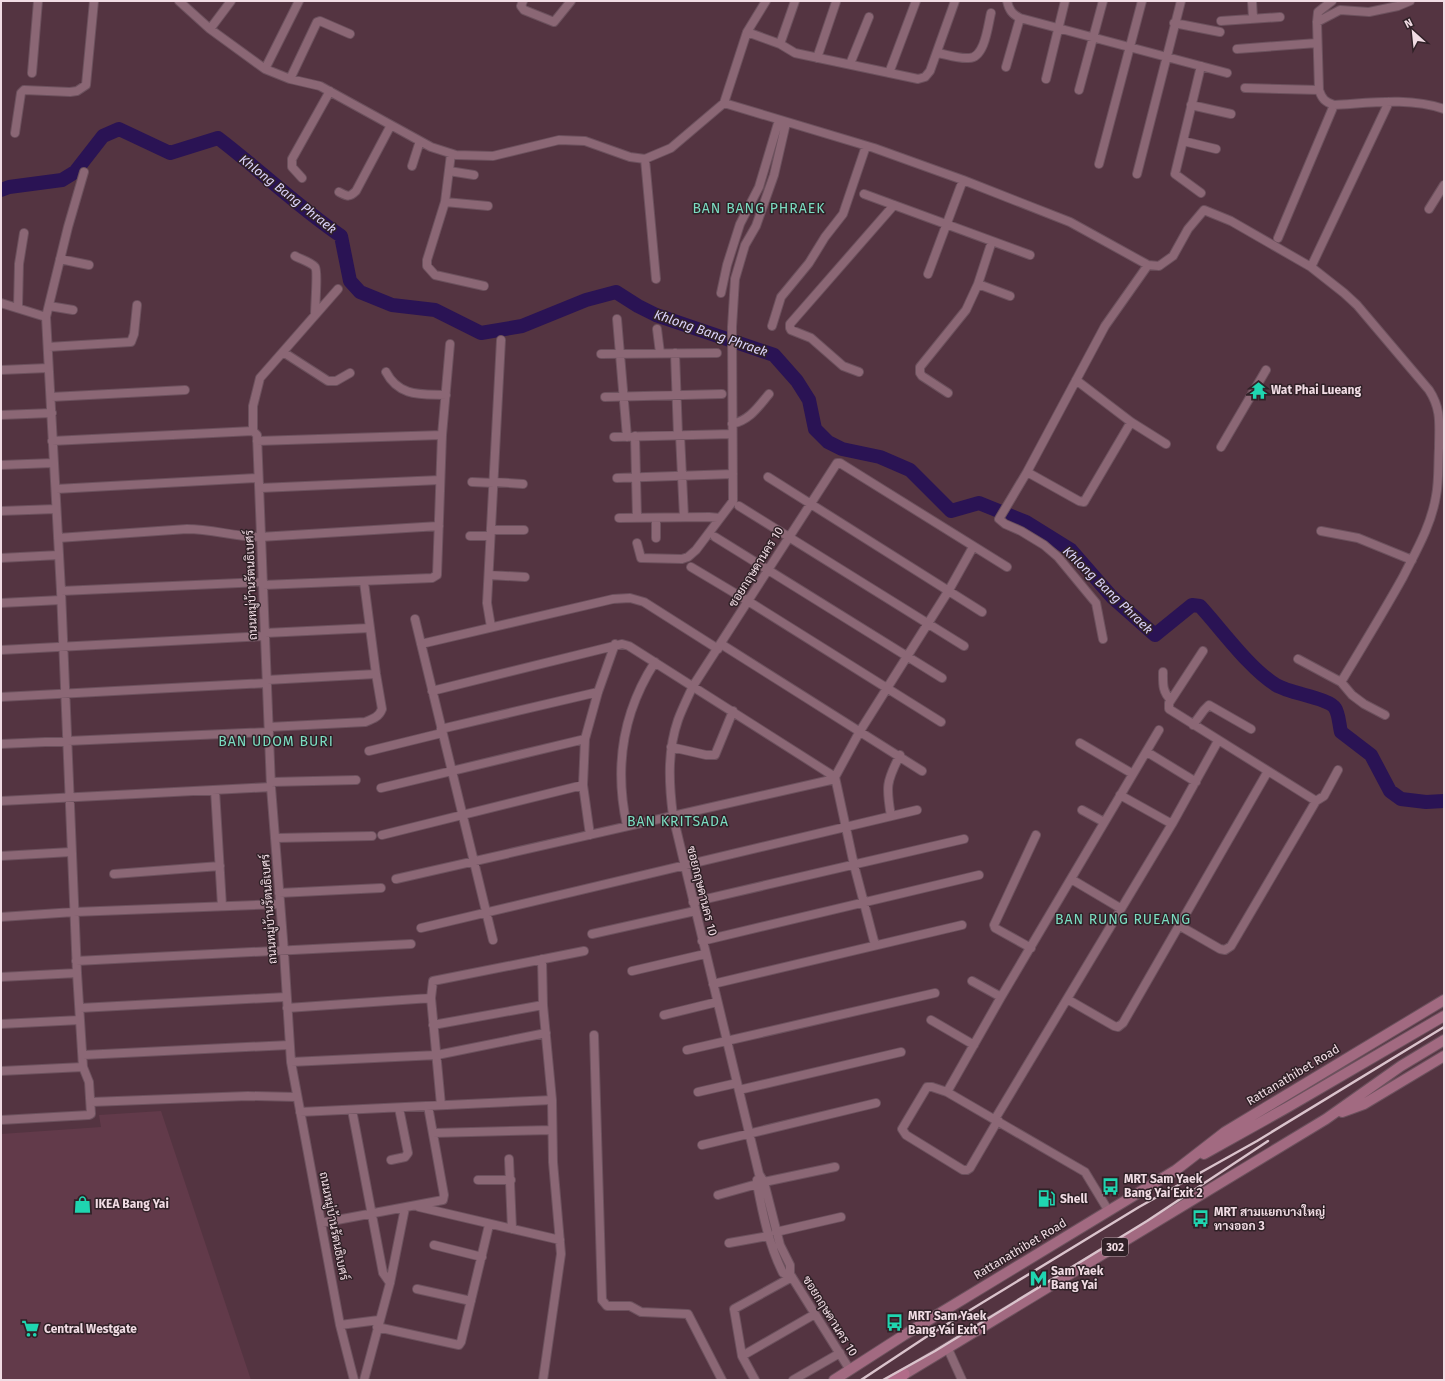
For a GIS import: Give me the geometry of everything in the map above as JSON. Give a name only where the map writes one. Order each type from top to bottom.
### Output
[{"type":"main road","name":"Rattanathibet Road","points":[[834,1380],[1108,1210],[1176,1170],[1225,1132],[1444,1000]]},
{"type":"main road","points":[[1176,1170],[1288,1108],[1444,1016]]},
{"type":"main road","name":"302","points":[[898,1378],[1326,1119],[1401,1066],[1444,1040]]},
{"type":"main road","name":"302","points":[[1326,1119],[1364,1104],[1444,1056]]},
{"type":"street","points":[[32,73],[38,1]]},
{"type":"street","points":[[15,133],[21,93],[24,90],[70,92],[77,91],[86,85],[94,1]]},
{"type":"street","points":[[179,1],[210,29],[265,69],[290,79],[320,86],[420,141],[451,154],[475,157],[493,156],[559,140],[585,141],[630,158],[645,159],[671,148],[724,103],[747,32],[766,1]]},
{"type":"street","points":[[210,29],[231,1]]},
{"type":"street","points":[[265,69],[299,1]]},
{"type":"street","points":[[523,1],[521,6],[524,10],[554,22],[571,1]]},
{"type":"street","points":[[780,44],[795,1]]},
{"type":"street","points":[[889,73],[916,1]]},
{"type":"street","points":[[747,32],[780,44],[795,53],[918,79],[925,77],[930,71],[938,53],[955,1]]},
{"type":"street","points":[[1007,1],[1008,8],[1013,14],[1020,18],[1166,58],[1227,72]]},
{"type":"street","points":[[1046,79],[1057,28],[1065,1]]},
{"type":"street","points":[[1079,90],[1103,1]]},
{"type":"street","points":[[1099,164],[1142,1]]},
{"type":"street","points":[[1137,174],[1174,23],[1181,1]]},
{"type":"street","points":[[1252,1],[1253,18]]},
{"type":"street","points":[[1340,10],[1332,1],[1318,12],[1317,43],[1319,90],[1322,98],[1326,102],[1334,105],[1389,102],[1427,104],[1444,109]]},
{"type":"street","points":[[1317,22],[1340,10],[1368,12],[1398,6],[1410,1]]},
{"type":"street","points":[[817,58],[836,2]]},
{"type":"street","points":[[938,53],[970,58],[976,56],[983,45],[991,13]]},
{"type":"street","points":[[850,64],[869,17]]},
{"type":"street","points":[[1221,21],[1280,17]]},
{"type":"street","points":[[1006,67],[1020,18]]},
{"type":"street","points":[[290,79],[317,22],[320,21],[350,34]]},
{"type":"street","points":[[1174,23],[1220,32]]},
{"type":"street","points":[[1237,49],[1317,43]]},
{"type":"street","points":[[1202,66],[1191,105],[1175,174],[1202,193]]},
{"type":"street","points":[[1245,88],[1319,90]]},
{"type":"street","points":[[302,178],[292,167],[292,159],[330,91]]},
{"type":"street","points":[[1311,267],[1389,102]]},
{"type":"street","points":[[724,103],[866,146],[963,180],[1070,222],[1148,265],[1159,266],[1173,256],[1188,229],[1204,210],[1231,221],[1311,267],[1357,304],[1429,390],[1436,401],[1439,415],[1437,490],[1429,524],[1412,560],[1385,610],[1341,682]]},
{"type":"street","points":[[1191,105],[1231,114]]},
{"type":"street","points":[[1278,238],[1334,105]]},
{"type":"street","points":[[721,293],[727,265],[740,224],[759,187],[783,121]]},
{"type":"street","points":[[637,543],[641,558],[682,559],[692,555],[733,501],[732,299],[735,280],[745,245],[756,226],[774,175],[783,121]]},
{"type":"street","points":[[339,192],[351,196],[356,191],[391,125]]},
{"type":"street","points":[[1183,140],[1216,149]]},
{"type":"street","points":[[412,166],[420,141]]},
{"type":"street","points":[[772,326],[781,296],[809,263],[825,237],[844,214],[866,146]]},
{"type":"street","points":[[451,154],[445,202],[427,260],[427,266],[435,275],[484,286]]},
{"type":"street","points":[[645,159],[656,279]]},
{"type":"street","points":[[449,171],[474,175]]},
{"type":"street","points":[[1,1120],[91,1114],[89,1082],[83,1067],[76,961],[61,591],[46,317],[84,172]]},
{"type":"street","points":[[928,274],[963,180]]},
{"type":"street","points":[[1430,209],[1444,185]]},
{"type":"street","points":[[864,194],[1030,256]]},
{"type":"street","points":[[445,202],[488,206]]},
{"type":"street","points":[[859,372],[843,366],[814,340],[792,330],[790,328],[790,324],[894,205]]},
{"type":"street","points":[[18,307],[19,264],[24,234]]},
{"type":"street","points":[[948,393],[922,376],[920,373],[920,367],[966,310],[978,284],[992,241]]},
{"type":"street","points":[[295,256],[314,266],[317,271],[314,297],[315,315]]},
{"type":"street","points":[[60,259],[89,265]]},
{"type":"street","points":[[1103,639],[1096,603],[1055,553],[999,519],[1027,472],[1104,326],[1148,265]]},
{"type":"street","points":[[978,284],[1010,296]]},
{"type":"street","name":"ถนนหมู่บ้านรัตนธิเบศร์","points":[[338,289],[265,371],[256,387],[252,406],[254,431],[257,435],[271,785],[284,952],[289,1045],[297,1097],[340,1325],[354,1380]]},
{"type":"street","points":[[1,303],[18,307],[46,317]]},
{"type":"street","points":[[48,347],[131,342],[134,334],[136,305]]},
{"type":"street","points":[[49,306],[73,310]]},
{"type":"street","points":[[617,319],[624,395],[637,477],[637,518]]},
{"type":"street","points":[[658,329],[660,353]]},
{"type":"street","points":[[491,627],[487,603],[501,340]]},
{"type":"street","points":[[61,591],[364,582],[432,578],[436,576],[442,435],[450,344]]},
{"type":"street","points":[[283,352],[328,381],[336,381],[350,373]]},
{"type":"street","points":[[675,353],[684,517]]},
{"type":"street","points":[[601,354],[717,353]]},
{"type":"street","points":[[1,370],[48,368]]},
{"type":"street","points":[[1221,447],[1266,370]]},
{"type":"street","points":[[386,372],[395,386],[402,390],[422,394],[446,396]]},
{"type":"street","points":[[1076,380],[1131,422],[1166,444]]},
{"type":"street","points":[[51,397],[185,390]]},
{"type":"street","points":[[605,397],[624,395],[722,394]]},
{"type":"street","points":[[732,424],[741,422],[748,418],[769,394]]},
{"type":"street","points":[[1,416],[52,413]]},
{"type":"street","points":[[1027,472],[1079,501],[1084,502],[1131,422]]},
{"type":"street","points":[[52,441],[254,431]]},
{"type":"street","points":[[614,437],[732,434]]},
{"type":"street","points":[[257,441],[442,435]]},
{"type":"street","points":[[1,464],[53,463]]},
{"type":"street","name":"ซอยกฤษดานคร 10","points":[[850,1370],[791,1276],[790,1265],[780,1245],[761,1183],[683,866],[673,816],[669,782],[671,747],[678,720],[693,686],[720,647],[809,504],[837,463],[840,463],[974,547]]},
{"type":"street","points":[[617,478],[733,474]]},
{"type":"street","points":[[768,477],[982,612]]},
{"type":"street","points":[[56,489],[258,478]]},
{"type":"street","points":[[260,488],[440,480]]},
{"type":"street","points":[[472,482],[523,484]]},
{"type":"street","points":[[1437,490],[1444,497]]},
{"type":"street","points":[[739,506],[964,646]]},
{"type":"street","points":[[1,511],[56,509]]},
{"type":"street","points":[[619,518],[720,518]]},
{"type":"street","points":[[656,518],[656,538]]},
{"type":"street","points":[[58,538],[187,529],[202,529],[242,536],[260,537],[439,526]]},
{"type":"street","points":[[470,536],[524,530]]},
{"type":"street","points":[[1321,531],[1358,538],[1412,560]]},
{"type":"street","points":[[715,537],[769,569],[942,678]]},
{"type":"street","points":[[875,945],[854,866],[835,778],[860,731],[928,624],[974,547],[1007,567]]},
{"type":"street","points":[[1,558],[59,555]]},
{"type":"street","points":[[691,567],[941,722]]},
{"type":"street","points":[[488,575],[525,577]]},
{"type":"street","points":[[1,744],[269,729],[365,722],[372,720],[378,716],[382,709],[364,582]]},
{"type":"street","points":[[421,644],[613,599],[630,598],[644,602],[656,608],[900,755],[922,771]]},
{"type":"street","points":[[1,603],[61,600]]},
{"type":"street","points":[[415,619],[493,940]]},
{"type":"street","points":[[1,650],[370,628]]},
{"type":"street","points":[[432,690],[615,644],[622,644],[629,646],[733,711],[835,778]]},
{"type":"street","points":[[590,835],[583,785],[585,739],[598,692],[615,644]]},
{"type":"street","points":[[1203,651],[1170,700],[1169,709],[1316,801]]},
{"type":"street","points":[[1298,659],[1341,682],[1352,695],[1364,704],[1385,715]]},
{"type":"street","points":[[627,826],[620,784],[622,748],[626,728],[643,680],[655,662]]},
{"type":"street","points":[[1163,672],[1163,688],[1166,696],[1170,700]]},
{"type":"street","points":[[1,697],[267,682],[376,674]]},
{"type":"street","points":[[369,751],[598,692]]},
{"type":"street","points":[[1194,725],[1209,705],[1252,730]]},
{"type":"street","points":[[671,747],[706,755],[715,755],[733,711]]},
{"type":"street","points":[[947,1092],[1001,997],[1159,730]]},
{"type":"street","points":[[381,788],[585,739]]},
{"type":"street","points":[[1108,1210],[1088,1174],[996,1119],[947,1092],[932,1086],[927,1087],[902,1129],[906,1135],[963,1170],[970,1168],[996,1119],[1120,908],[1172,824],[1218,741]]},
{"type":"street","points":[[1080,742],[1133,774]]},
{"type":"street","points":[[1147,752],[1196,782]]},
{"type":"street","points":[[891,816],[887,787],[888,778],[900,755]]},
{"type":"street","points":[[1180,926],[1220,949],[1225,950],[1231,946],[1316,801],[1324,796],[1338,770]]},
{"type":"street","points":[[1067,999],[1114,1026],[1118,1027],[1122,1023],[1180,926],[1268,771]]},
{"type":"street","points":[[396,879],[835,778]]},
{"type":"street","points":[[1,801],[215,790],[356,780]]},
{"type":"street","points":[[382,835],[583,785]]},
{"type":"street","points":[[215,790],[222,906]]},
{"type":"street","points":[[1120,795],[1172,824]]},
{"type":"street","points":[[421,928],[917,810]]},
{"type":"street","points":[[1082,810],[1104,822]]},
{"type":"street","points":[[1031,948],[996,928],[994,925],[1036,835]]},
{"type":"street","points":[[276,838],[372,836]]},
{"type":"street","points":[[693,902],[854,866],[964,839]]},
{"type":"street","points":[[1,856],[71,852]]},
{"type":"street","points":[[114,874],[220,866]]},
{"type":"street","points":[[702,941],[979,875]]},
{"type":"street","points":[[1071,879],[1120,908]]},
{"type":"street","points":[[279,893],[381,888]]},
{"type":"street","points":[[1,917],[74,912],[280,904]]},
{"type":"street","points":[[592,934],[695,911]]},
{"type":"street","points":[[712,984],[962,925]]},
{"type":"street","points":[[76,961],[284,952],[411,944]]},
{"type":"street","points":[[441,1105],[431,998],[432,985],[434,981],[584,951]]},
{"type":"street","points":[[632,970],[705,954]]},
{"type":"street","points":[[542,959],[543,1005],[552,1100],[553,1162],[560,1240],[558,1273],[543,1380]]},
{"type":"street","points":[[1,977],[77,972]]},
{"type":"street","points":[[972,981],[1001,997]]},
{"type":"street","points":[[687,1050],[725,1040],[935,993]]},
{"type":"street","points":[[80,1008],[286,997]]},
{"type":"street","points":[[287,1008],[431,998]]},
{"type":"street","points":[[664,1015],[717,1002]]},
{"type":"street","points":[[433,1025],[543,1005]]},
{"type":"street","points":[[1,1024],[80,1020]]},
{"type":"street","points":[[931,1020],[974,1045]]},
{"type":"street","points":[[291,1062],[437,1055],[546,1033]]},
{"type":"street","points":[[594,1035],[602,1300],[607,1306],[630,1306],[641,1312],[688,1314],[722,1380]]},
{"type":"street","points":[[83,1055],[289,1045]]},
{"type":"street","points":[[698,1092],[738,1086],[901,1052]]},
{"type":"street","points":[[1,1071],[83,1067]]},
{"type":"street","points":[[91,1102],[248,1096],[297,1097]]},
{"type":"street","points":[[300,1112],[552,1100]]},
{"type":"street","points":[[702,1145],[876,1103]]},
{"type":"street","points":[[321,1223],[440,1202],[444,1198],[428,1106]]},
{"type":"street","points":[[391,1160],[405,1157],[408,1153],[399,1108]]},
{"type":"street","points":[[352,1110],[373,1213],[382,1273],[390,1283]]},
{"type":"street","points":[[433,1133],[552,1130]]},
{"type":"street","points":[[509,1159],[512,1229]]},
{"type":"street","points":[[718,1195],[761,1183],[835,1167]]},
{"type":"street","points":[[478,1180],[511,1180]]},
{"type":"street","name":"ซอยกฤษดานคร 10","points":[[761,1183],[768,1236],[772,1250],[783,1273],[791,1276]]},
{"type":"street","points":[[415,1206],[489,1225],[560,1240]]},
{"type":"street","points":[[364,1380],[390,1283],[405,1208]]},
{"type":"street","points":[[776,1232],[841,1217]]},
{"type":"street","points":[[340,1325],[378,1324],[459,1345],[461,1342],[489,1225]]},
{"type":"street","points":[[729,1243],[768,1236]]},
{"type":"street","points":[[434,1245],[482,1257]]},
{"type":"street","points":[[755,1380],[742,1356],[734,1309],[791,1276]]},
{"type":"street","points":[[417,1289],[471,1301]]},
{"type":"street","points":[[742,1356],[815,1314]]},
{"type":"street","points":[[948,1349],[962,1380]]},
{"type":"street","points":[[793,1380],[840,1353]]},
{"type":"shaded area","points":[[161,1111],[251,1380],[1,1380],[1,1134],[101,1127],[99,1115]]},
{"type":"waterway","name":"Khlong Bang Phraek","points":[[1,190],[9,187],[62,180],[75,172],[103,136],[119,129],[170,153],[218,138],[325,225],[341,236],[350,281],[360,292],[392,305],[435,310],[481,333],[522,326],[586,300],[616,292],[656,315],[774,355],[797,381],[809,400],[815,429],[828,442],[842,449],[880,457],[910,470],[951,511],[979,503],[1026,522],[1071,550],[1112,597],[1155,635],[1192,605],[1200,606],[1246,659],[1266,678],[1276,685],[1325,701],[1335,708],[1341,732],[1371,755],[1390,791],[1401,799],[1426,802],[1444,801]]},
{"type":"railway","points":[[861,1380],[926,1337],[1139,1207],[1257,1141],[1444,1027]]},
{"type":"railway","points":[[883,1380],[935,1351],[1147,1221],[1268,1141]]},
{"type":"place","name":"Wat Phai Lueang","points":[[1258,390]]},
{"type":"place","name":"MRT Sam Yaek Bang Yai Exit 2","points":[[1111,1186]]},
{"type":"place","name":"Shell","points":[[1047,1199]]},
{"type":"place","name":"IKEA Bang Yai","points":[[82,1204]]},
{"type":"place","name":"MRT สามแยกบางใหญ่ ทางออก 3","points":[[1201,1219]]},
{"type":"place","name":"Sam Yaek Bang Yai","points":[[1038,1278]]},
{"type":"place","name":"MRT Sam Yaek Bang Yai Exit 1","points":[[895,1323]]},
{"type":"place","name":"Central Westgate","points":[[31,1329]]},
{"type":"district","name":"BAN BANG PHRAEK","points":[[759,208]]},
{"type":"district","name":"BAN UDOM BURI","points":[[276,741]]},
{"type":"district","name":"BAN KRITSADA","points":[[678,821]]},
{"type":"district","name":"BAN RUNG RUEANG","points":[[1123,919]]}]
